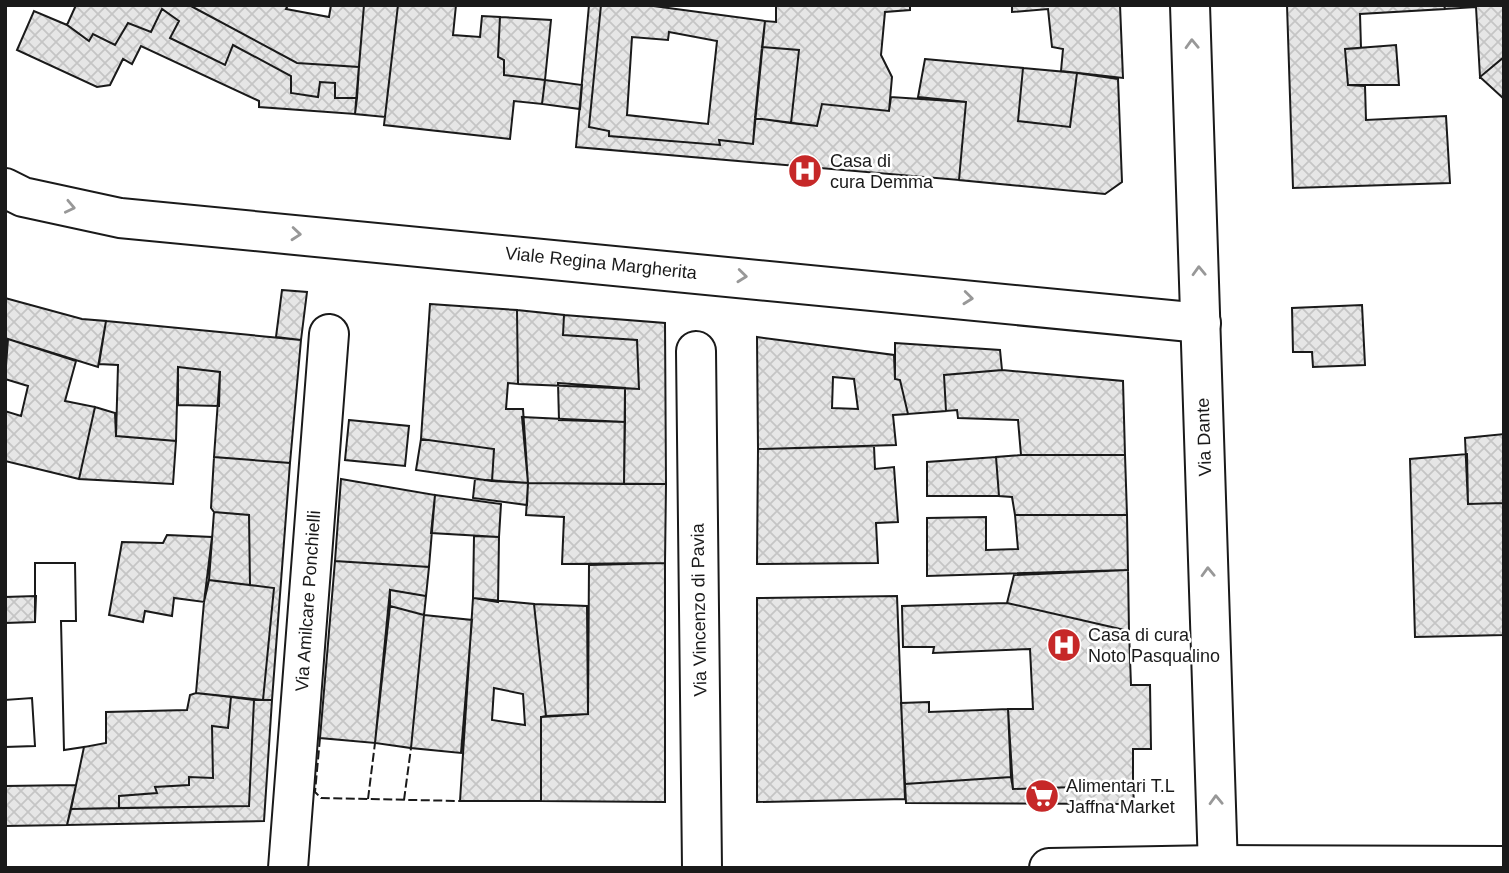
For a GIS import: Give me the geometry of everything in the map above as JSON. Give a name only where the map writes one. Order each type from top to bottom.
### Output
[{"type":"street","name":"Via Dante","points":[[1191,5],[1218,866]]},
{"type":"street","name":"Viale Regina Margherita","points":[[5,188],[23,197],[120,218],[1201,323]]},
{"type":"street","name":"Via Amilcare Ponchielli","points":[[288,868],[329,334]]},
{"type":"street","name":"Via Vincenzo di Pavia","points":[[696,351],[702,868]]},
{"type":"street","points":[[1049,868],[1504,866]]},
{"type":"building","points":[[76,5],[189,5],[297,63],[359,67],[357,98],[335,98],[335,83],[320,82],[318,97],[291,93],[291,76],[233,45],[225,65],[170,38],[179,21],[162,9],[151,32],[128,23],[115,45],[93,34],[89,41],[67,25]]},
{"type":"building","points":[[189,5],[288,5],[286,9],[329,17],[331,5],[364,5],[359,67],[297,63]]},
{"type":"building","points":[[364,5],[398,5],[385,117],[355,114]]},
{"type":"building","points":[[398,5],[456,5],[453,35],[480,37],[482,16],[500,17],[498,57],[504,60],[504,75],[545,80],[542,104],[514,101],[510,139],[384,125]]},
{"type":"building","points":[[589,5],[601,5],[589,127],[609,131],[609,136],[720,145],[719,140],[753,144],[755,118],[817,126],[822,104],[889,111],[891,97],[966,102],[959,180],[576,147]]},
{"type":"building","points":[[601,5],[646,5],[765,21],[753,144],[719,140],[720,145],[609,136],[609,131],[589,127]]},
{"type":"building","points":[[776,5],[910,5],[910,10],[885,12],[881,55],[892,77],[889,111],[822,104],[817,126],[791,123],[799,50],[762,47],[765,21],[776,22]]},
{"type":"building","points":[[1012,5],[1120,5],[1123,78],[1061,71],[1063,49],[1052,47],[1048,9],[1012,12]]},
{"type":"building","points":[[1287,5],[1444,5],[1445,9],[1360,14],[1361,48],[1345,49],[1348,85],[1365,86],[1366,120],[1446,116],[1450,183],[1293,188]]},
{"type":"building","points":[[1444,5],[1504,5],[1504,57],[1480,77],[1476,7],[1445,9]]},
{"type":"building","points":[[162,9],[179,21],[170,38],[225,65],[233,45],[291,76],[291,93],[318,97],[320,82],[335,83],[335,98],[357,98],[355,114],[259,107],[259,101],[141,46],[132,64],[123,59],[110,85],[97,87],[17,50],[34,11],[67,25],[89,41],[93,34],[115,45],[128,23],[151,32]]},
{"type":"building","points":[[500,17],[551,20],[545,80],[504,75],[504,60],[498,57]]},
{"type":"building","points":[[669,32],[717,41],[708,124],[627,115],[632,37],[668,40]]},
{"type":"building","points":[[1396,45],[1399,85],[1348,85],[1345,49]]},
{"type":"building","points":[[762,47],[799,50],[791,123],[755,118]]},
{"type":"building","points":[[1504,57],[1504,99],[1480,77]]},
{"type":"building","points":[[925,59],[1023,68],[1018,121],[1070,127],[1077,73],[1118,79],[1122,182],[1105,194],[959,180],[966,102],[918,97]]},
{"type":"building","points":[[1023,68],[1077,73],[1070,127],[1018,121]]},
{"type":"building","points":[[545,80],[582,85],[580,109],[542,104]]},
{"type":"building","points":[[282,290],[307,292],[301,340],[276,337]]},
{"type":"building","points":[[5,298],[82,319],[106,321],[98,367],[8,339],[5,347]]},
{"type":"building","points":[[430,304],[517,310],[518,384],[508,383],[506,409],[523,409],[528,483],[492,481],[494,449],[421,439]]},
{"type":"building","points":[[1362,305],[1365,365],[1313,367],[1312,352],[1293,352],[1292,308]]},
{"type":"building","points":[[517,310],[564,315],[563,335],[637,340],[639,389],[518,384]]},
{"type":"building","points":[[564,315],[665,323],[666,484],[624,484],[625,388],[639,389],[637,340],[563,335]]},
{"type":"building","points":[[106,321],[301,340],[290,463],[214,457],[220,372],[178,367],[176,441],[116,436],[118,365],[99,364]]},
{"type":"building","points":[[757,337],[894,355],[895,379],[900,380],[908,414],[893,415],[896,445],[758,449]],"holes":[[[833,377],[854,379],[858,409],[832,408]]]},
{"type":"building","points":[[8,339],[76,361],[65,401],[95,407],[79,479],[5,461],[5,411],[21,416],[28,386],[5,379]]},
{"type":"building","points":[[895,343],[1000,350],[1002,370],[944,375],[946,411],[908,414],[900,380],[895,379]]},
{"type":"building","points":[[178,367],[220,372],[219,406],[178,405]]},
{"type":"building","points":[[1002,370],[1123,381],[1125,455],[1021,455],[1018,420],[958,418],[957,410],[946,411],[944,375]]},
{"type":"building","points":[[558,383],[625,388],[625,422],[559,420]]},
{"type":"building","points":[[95,407],[115,413],[116,436],[176,441],[173,484],[79,479]]},
{"type":"building","points":[[522,417],[625,422],[624,484],[528,483]]},
{"type":"building","points":[[349,420],[409,426],[405,466],[345,460]]},
{"type":"building","points":[[1504,434],[1504,503],[1468,504],[1465,438]]},
{"type":"building","points":[[421,439],[494,449],[492,481],[416,470]]},
{"type":"building","points":[[874,446],[875,469],[894,467],[898,522],[876,523],[878,563],[757,564],[758,449]]},
{"type":"building","points":[[1467,454],[1468,504],[1504,503],[1504,635],[1415,637],[1410,459]]},
{"type":"building","points":[[1125,455],[1127,515],[1015,515],[1012,497],[999,496],[996,457]]},
{"type":"building","points":[[214,457],[290,463],[272,700],[263,700],[274,588],[250,585],[249,515],[214,512],[211,508]]},
{"type":"building","points":[[996,457],[999,496],[927,496],[927,462]]},
{"type":"building","points":[[341,479],[435,495],[429,567],[335,561]]},
{"type":"building","points":[[475,479],[528,483],[527,505],[473,498]]},
{"type":"building","points":[[528,483],[666,484],[665,563],[562,564],[564,517],[526,515]]},
{"type":"building","points":[[435,495],[501,504],[499,537],[431,533]]},
{"type":"building","points":[[214,512],[249,515],[250,585],[209,580]]},
{"type":"building","points":[[1015,515],[1127,515],[1128,570],[927,576],[927,518],[986,517],[986,550],[1018,549]]},
{"type":"building","points":[[167,535],[212,537],[204,602],[174,598],[172,616],[145,611],[143,622],[109,615],[122,542],[163,543]]},
{"type":"building","points":[[474,536],[499,537],[498,602],[473,598]]},
{"type":"building","points":[[335,561],[429,567],[426,596],[390,590],[375,743],[320,738]]},
{"type":"building","points":[[35,563],[75,563],[76,621],[61,621],[64,750],[84,747],[76,785],[5,786],[5,747],[35,746],[32,698],[5,700],[5,623],[35,622]]},
{"type":"building","points":[[35,563],[75,563],[76,621],[61,621],[64,750],[84,747],[76,785],[5,786],[5,747],[35,746],[32,698],[5,700],[5,623],[35,622]]},
{"type":"building","points":[[665,563],[665,802],[541,801],[541,717],[588,714],[589,565]]},
{"type":"building","points":[[1128,570],[1129,631],[1007,603],[1014,575]]},
{"type":"building","points":[[209,580],[274,588],[263,700],[196,693],[204,602]]},
{"type":"building","points":[[390,590],[426,596],[424,615],[390,606]]},
{"type":"building","points":[[36,596],[35,622],[5,623],[5,597]]},
{"type":"building","points":[[897,596],[905,799],[757,802],[757,598]]},
{"type":"building","points":[[473,598],[534,604],[546,716],[541,717],[541,801],[460,801]],"holes":[[[494,688],[523,694],[525,725],[492,720]]]},
{"type":"building","points":[[1007,603],[1129,631],[1131,685],[1150,685],[1151,749],[1133,749],[1133,785],[1013,789],[1008,709],[1033,709],[1030,649],[933,653],[934,647],[903,647],[902,606]]},
{"type":"building","points":[[534,604],[587,606],[588,714],[546,716]]},
{"type":"building","points":[[390,606],[424,615],[411,748],[375,743]]},
{"type":"building","points":[[424,615],[472,620],[461,753],[411,748]]},
{"type":"building","points":[[196,693],[231,697],[228,728],[212,726],[213,778],[189,777],[189,785],[155,787],[157,793],[119,796],[119,808],[71,809],[84,747],[106,743],[106,712],[187,710],[190,695]]},
{"type":"building","points":[[231,697],[254,700],[249,806],[119,808],[119,796],[157,793],[155,787],[189,785],[189,777],[213,778],[212,726],[228,728]]},
{"type":"building","points":[[254,700],[272,700],[264,821],[67,825],[71,809],[249,806]]},
{"type":"building","points":[[929,702],[929,712],[1008,709],[1011,777],[905,784],[901,703]]},
{"type":"building","points":[[1011,777],[1013,789],[1133,785],[1134,804],[906,803],[905,784]]},
{"type":"building","points":[[76,785],[67,825],[5,826],[5,786]]},
{"type":"fence","points":[[320,738],[315,792],[321,798],[460,801]]},
{"type":"fence","points":[[368,799],[375,743]]},
{"type":"fence","points":[[404,800],[411,748]]},
{"type":"place","name":"Casa di cura Demma","points":[[805,171]]},
{"type":"place","name":"Casa di cura Noto Pasqualino","points":[[1064,645]]},
{"type":"place","name":"Alimentari T.L Jaffna Market","points":[[1042,796]]}]
